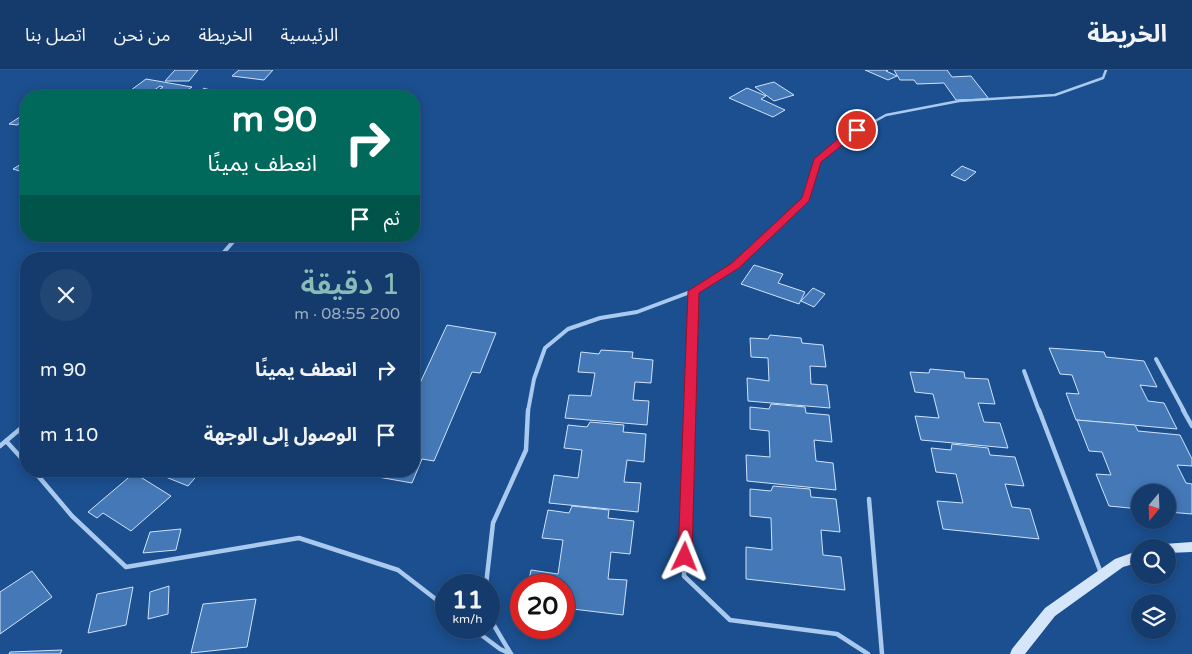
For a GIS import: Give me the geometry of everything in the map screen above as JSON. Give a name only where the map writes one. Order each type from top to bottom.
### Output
[{"type":"street","points":[[1176,548],[1192,547]]},
{"type":"street","points":[[1018,654],[1050,612],[1118,564],[1131,559]]},
{"type":"lane","points":[[487,574],[493,523],[526,450],[526,418],[542,350],[568,329],[600,318],[644,309],[693,291],[735,265],[806,199],[817,161],[857,130],[886,115],[920,107],[1003,97],[1055,95],[1103,78],[1106,70]]},
{"type":"lane","points":[[224,252],[233,242]]},
{"type":"lane","points":[[693,291],[684,576],[730,620],[837,634],[868,654]]},
{"type":"lane","points":[[1156,359],[1192,426]]},
{"type":"lane","points":[[1024,371],[1102,575]]},
{"type":"lane","points":[[0,446],[20,429]]},
{"type":"lane","points":[[6,441],[20,456]]},
{"type":"lane","points":[[39,477],[72,516],[126,567],[299,538],[398,570],[435,599]]},
{"type":"lane","points":[[869,499],[882,654]]},
{"type":"lane","points":[[500,636],[511,654]]},
{"type":"lane","points":[[487,639],[500,649],[511,654]]},
{"type":"building","points":[[175,70],[198,70],[189,81],[165,81]]},
{"type":"building","points":[[239,70],[273,70],[264,80],[232,76]]},
{"type":"building","points":[[865,70],[888,70],[886,71],[897,76],[888,80]]},
{"type":"building","points":[[894,70],[947,70],[952,77],[971,76],[989,99],[956,100],[944,83],[917,84],[914,80],[900,80]]},
{"type":"building","points":[[146,79],[192,87],[188,90],[159,90],[163,87],[160,86],[154,90],[131,90]]},
{"type":"building","points":[[774,82],[794,95],[774,101],[755,87]]},
{"type":"building","points":[[747,88],[766,96],[761,99],[785,110],[773,117],[729,98]]},
{"type":"building","points":[[20,117],[20,123],[17,125],[9,124]]},
{"type":"building","points":[[20,165],[20,171],[13,169]]},
{"type":"building","points":[[962,166],[976,172],[965,181],[951,175]]},
{"type":"building","points":[[754,265],[783,274],[778,283],[805,292],[799,304],[741,284]]},
{"type":"building","points":[[813,288],[825,294],[814,307],[801,301]]},
{"type":"building","points":[[447,325],[496,333],[480,373],[472,372],[434,461],[422,459],[420,464],[420,383]]},
{"type":"building","points":[[770,335],[801,338],[802,343],[823,345],[826,367],[810,366],[811,384],[827,385],[830,408],[748,401],[747,378],[769,381],[768,358],[751,357],[750,338],[768,339]]},
{"type":"building","points":[[1049,348],[1104,352],[1106,357],[1144,361],[1157,387],[1140,385],[1148,401],[1164,403],[1177,429],[1076,420],[1066,393],[1079,394],[1072,375],[1060,374]]},
{"type":"building","points":[[601,350],[633,352],[632,358],[653,360],[651,383],[635,382],[633,400],[649,401],[647,425],[565,418],[569,395],[591,396],[595,373],[578,372],[581,352],[599,354]]},
{"type":"building","points":[[930,369],[964,372],[965,378],[988,379],[995,404],[978,403],[984,422],[1000,423],[1008,448],[921,440],[915,416],[939,418],[933,394],[915,392],[910,372],[929,373]]},
{"type":"building","points":[[771,404],[805,407],[806,413],[829,415],[832,442],[814,440],[816,461],[833,463],[836,490],[747,481],[746,455],[770,457],[769,431],[750,429],[750,407],[769,409]]},
{"type":"building","points":[[1077,420],[1135,425],[1138,431],[1180,435],[1192,459],[1192,466],[1177,465],[1186,483],[1192,484],[1192,514],[1176,513],[1176,484],[1131,484],[1131,508],[1109,506],[1096,474],[1111,475],[1102,452],[1089,451]]},
{"type":"building","points":[[590,422],[624,425],[623,432],[646,434],[644,462],[627,460],[624,482],[641,483],[638,512],[549,503],[554,475],[578,478],[582,450],[564,448],[568,425],[587,427]]},
{"type":"building","points":[[952,444],[988,448],[990,455],[1015,457],[1024,486],[1005,484],[1012,507],[1030,509],[1039,539],[943,529],[937,501],[963,503],[956,474],[936,472],[931,448],[951,450]]},
{"type":"building","points":[[129,477],[140,477],[171,496],[131,531],[103,513],[97,518],[88,512]]},
{"type":"building","points":[[166,477],[196,477],[188,486]]},
{"type":"building","points":[[378,477],[414,477],[412,483]]},
{"type":"building","points":[[773,486],[810,489],[811,497],[836,499],[840,532],[821,530],[823,555],[841,557],[845,590],[746,579],[746,547],[772,550],[771,518],[750,516],[750,489],[771,491]]},
{"type":"building","points":[[572,506],[609,510],[608,518],[634,521],[630,554],[611,552],[608,579],[627,580],[623,615],[575,609],[575,574],[558,574],[563,540],[542,538],[548,510],[569,513]]},
{"type":"building","points":[[181,529],[176,550],[143,553],[150,532]]},
{"type":"building","points":[[531,570],[558,574],[530,574]]},
{"type":"building","points":[[32,571],[52,597],[0,634],[0,592]]},
{"type":"building","points":[[169,586],[168,614],[148,619],[150,592]]},
{"type":"building","points":[[133,587],[126,625],[88,633],[97,594]]},
{"type":"building","points":[[256,599],[247,647],[191,653],[203,604]]},
{"type":"building","points":[[62,650],[60,654],[9,654],[10,652]]},
{"type":"route","points":[[685,557],[693,291],[735,265],[806,199],[817,161],[857,130]]}]
